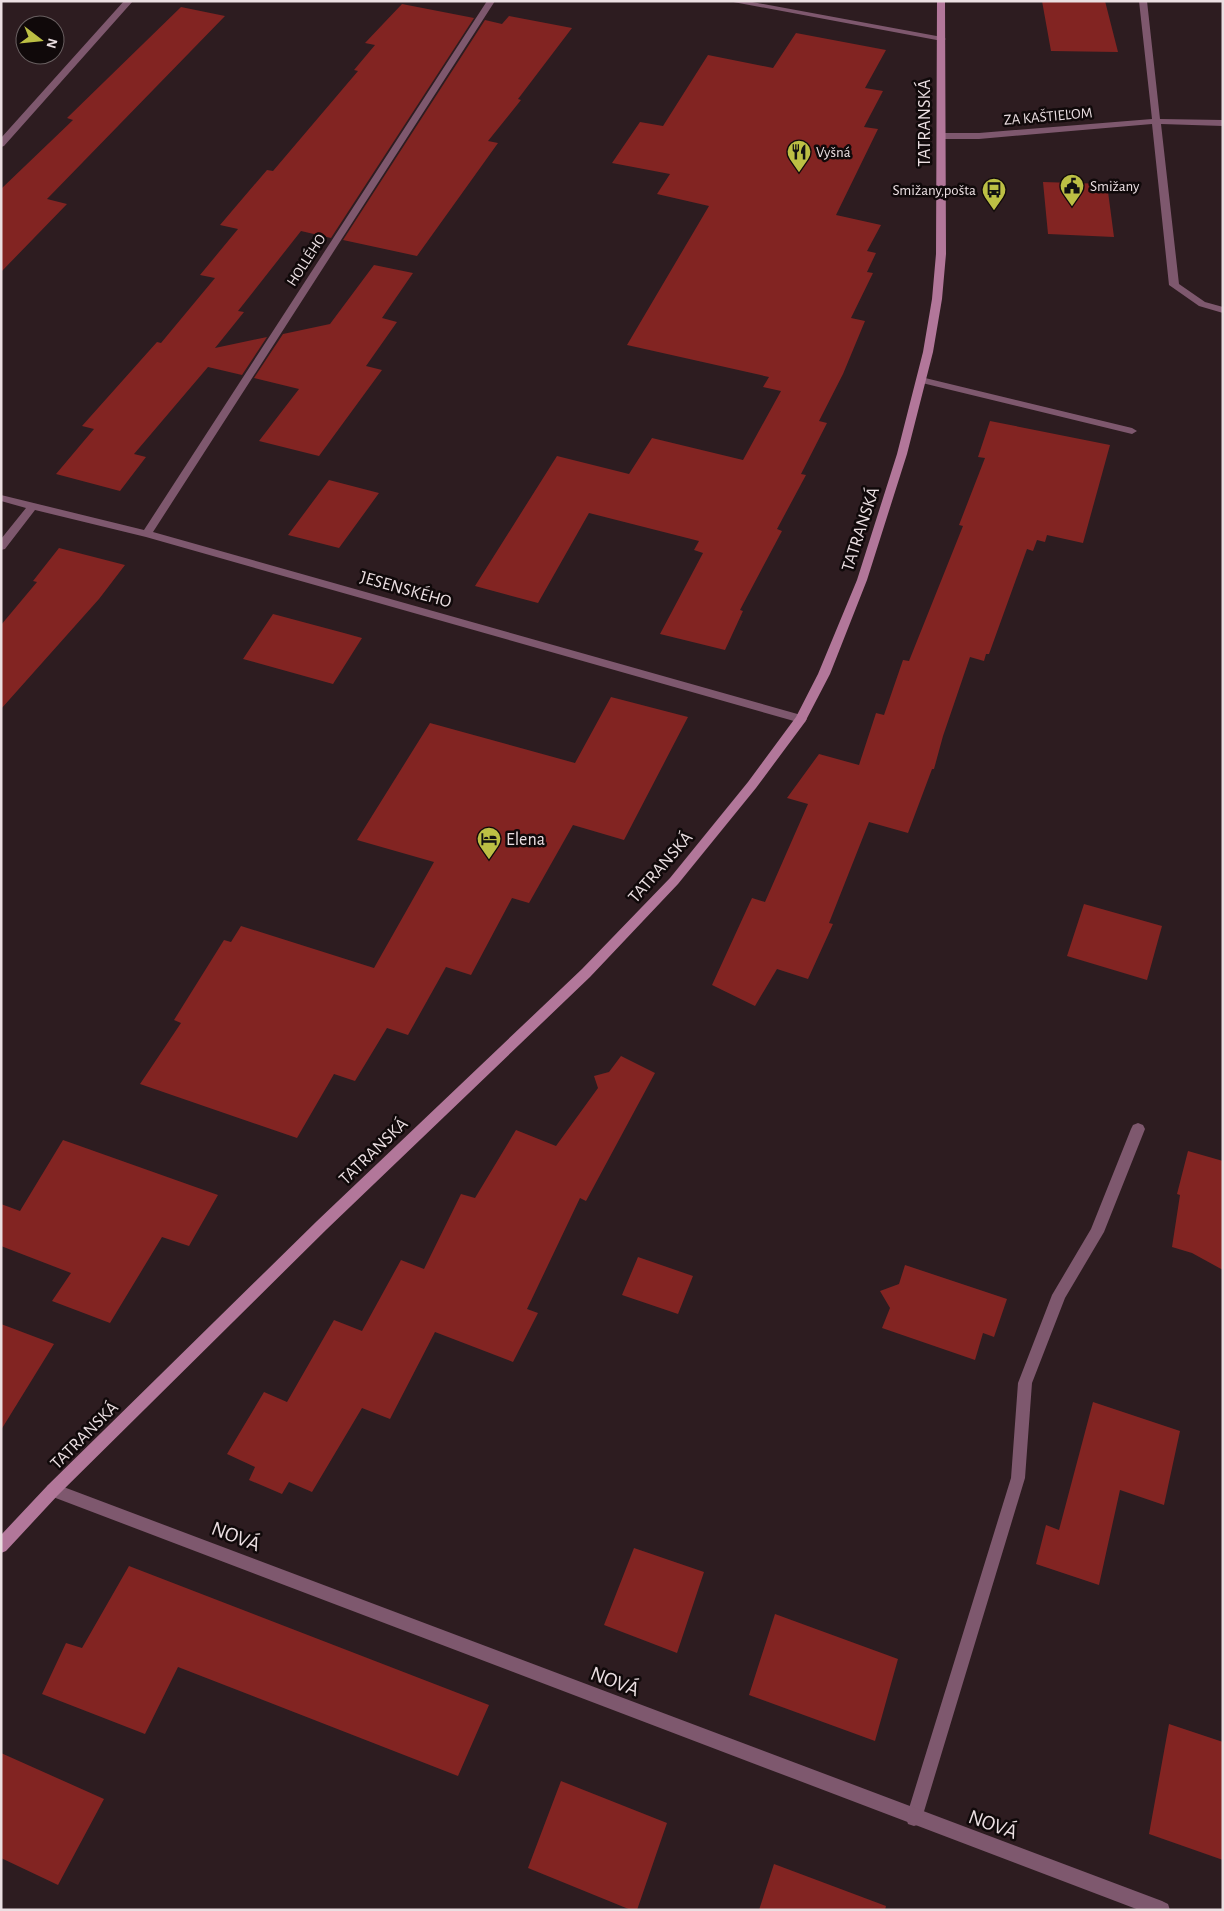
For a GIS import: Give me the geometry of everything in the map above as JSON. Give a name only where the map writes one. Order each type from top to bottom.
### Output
[{"type":"main road","name":"TATRANSKÁ","points":[[1,1546],[54,1490],[322,1224],[586,973],[674,881],[752,785],[801,719],[824,674],[862,580],[902,454],[921,380],[937,299],[941,254],[942,1]]},
{"type":"street","points":[[1,144],[129,1]]},
{"type":"street","name":"HOLLÉHO","points":[[147,534],[491,1]]},
{"type":"street","points":[[732,1],[942,39]]},
{"type":"street","points":[[1143,1],[1158,121],[1157,147],[1174,286],[1202,304],[1223,310]]},
{"type":"street","name":"ZA KAŠTIEĽOM","points":[[941,136],[979,136],[1158,121],[1223,124]]},
{"type":"street","points":[[921,380],[1132,431]]},
{"type":"street","name":"JESENSKÉHO","points":[[1,498],[147,534],[801,719]]},
{"type":"street","points":[[1,547],[32,506]]},
{"type":"street","points":[[914,1818],[1018,1478],[1024,1383],[1059,1295],[1097,1232],[1138,1129]]},
{"type":"street","name":"NOVÁ","points":[[54,1490],[914,1818],[1162,1910]]},
{"type":"building","points":[[1042,1],[1105,1],[1118,52],[1051,51]]},
{"type":"building","points":[[402,4],[474,18],[331,238],[301,231],[238,311],[244,312],[215,348],[267,337],[242,375],[208,367],[134,454],[146,457],[120,491],[56,474],[94,429],[82,426],[157,342],[161,343],[215,278],[200,275],[238,229],[220,225],[267,170],[273,171],[358,71],[354,70],[375,45],[365,43]]},
{"type":"building","points":[[181,7],[225,16],[47,199],[67,204],[1,272],[1,189],[73,120],[67,118]]},
{"type":"building","points":[[509,16],[572,28],[518,99],[521,100],[488,141],[498,143],[417,256],[343,240],[485,20],[502,24]]},
{"type":"building","points":[[796,33],[886,50],[865,88],[883,91],[864,127],[878,129],[836,215],[881,225],[867,251],[876,253],[867,272],[873,273],[851,318],[865,321],[843,374],[819,421],[827,423],[801,474],[806,475],[777,529],[782,531],[740,610],[743,611],[725,650],[660,634],[703,553],[694,550],[699,541],[589,513],[538,603],[475,586],[557,456],[629,474],[652,438],[743,460],[781,391],[763,387],[769,377],[627,345],[709,206],[657,194],[670,174],[612,163],[640,122],[663,126],[708,55],[773,68]]},
{"type":"building","points":[[1043,182],[1107,184],[1114,237],[1048,234]]},
{"type":"building","points":[[374,265],[413,273],[382,318],[397,322],[366,366],[382,370],[319,456],[259,441],[299,389],[254,378],[283,334],[330,324]]},
{"type":"building","points":[[990,421],[1110,445],[1083,543],[1047,535],[1045,542],[1037,540],[1033,551],[1027,549],[989,654],[986,654],[984,661],[970,657],[943,736],[934,769],[932,769],[908,833],[869,822],[829,923],[833,924],[808,979],[777,969],[755,1006],[712,985],[752,898],[765,902],[808,804],[787,798],[819,754],[859,765],[876,713],[884,715],[903,660],[909,661],[963,526],[959,525],[985,458],[978,457]]},
{"type":"building","points":[[329,480],[379,493],[339,548],[288,535]]},
{"type":"building","points":[[59,548],[125,565],[99,599],[1,709],[1,625],[37,582],[33,581]]},
{"type":"building","points":[[273,614],[362,638],[333,684],[243,659]]},
{"type":"building","points":[[611,697],[688,717],[624,840],[573,825],[529,903],[512,898],[471,975],[446,967],[408,1035],[387,1028],[355,1081],[334,1074],[297,1138],[140,1084],[181,1023],[174,1020],[224,940],[231,942],[241,926],[374,968],[434,862],[357,840],[430,723],[575,763]]},
{"type":"building","points":[[1084,904],[1162,926],[1147,980],[1067,956]]},
{"type":"building","points":[[621,1056],[655,1073],[586,1201],[580,1198],[527,1309],[538,1313],[513,1362],[435,1332],[390,1419],[362,1408],[312,1492],[289,1482],[282,1494],[249,1480],[255,1467],[227,1454],[264,1392],[287,1402],[334,1320],[362,1331],[401,1260],[424,1269],[461,1194],[475,1198],[516,1130],[556,1146],[598,1088],[594,1076],[609,1072]]},
{"type":"building","points":[[63,1140],[218,1195],[189,1246],[162,1237],[110,1323],[52,1301],[71,1273],[1,1246],[1,1204],[20,1211]]},
{"type":"building","points":[[1188,1151],[1223,1161],[1223,1270],[1192,1253],[1172,1247],[1180,1195],[1177,1194]]},
{"type":"building","points":[[638,1257],[693,1276],[678,1314],[622,1295]]},
{"type":"building","points":[[905,1265],[1007,1299],[994,1337],[983,1333],[975,1360],[882,1328],[890,1308],[880,1291],[899,1284]]},
{"type":"building","points":[[1,1324],[54,1344],[1,1430]]},
{"type":"building","points":[[1093,1402],[1180,1431],[1164,1505],[1120,1490],[1099,1585],[1036,1564],[1046,1525],[1059,1530]]},
{"type":"building","points":[[634,1548],[704,1572],[677,1653],[604,1625]]},
{"type":"building","points":[[129,1566],[489,1705],[458,1776],[178,1667],[145,1734],[42,1694],[66,1643],[82,1648]]},
{"type":"building","points":[[775,1614],[898,1659],[875,1741],[749,1695]]},
{"type":"building","points":[[1169,1724],[1223,1742],[1223,1860],[1149,1834]]},
{"type":"building","points":[[1,1753],[104,1799],[58,1885],[1,1858]]},
{"type":"building","points":[[561,1781],[667,1823],[637,1910],[631,1910],[528,1868]]},
{"type":"building","points":[[774,1864],[886,1906],[885,1910],[759,1910]]},
{"type":"place","name":"Vyšná","points":[[799,173]]},
{"type":"place","name":"Smižany","points":[[1072,207]]},
{"type":"place","name":"Smižany,pošta","points":[[994,211]]},
{"type":"place","name":"Elena","points":[[489,860]]}]
